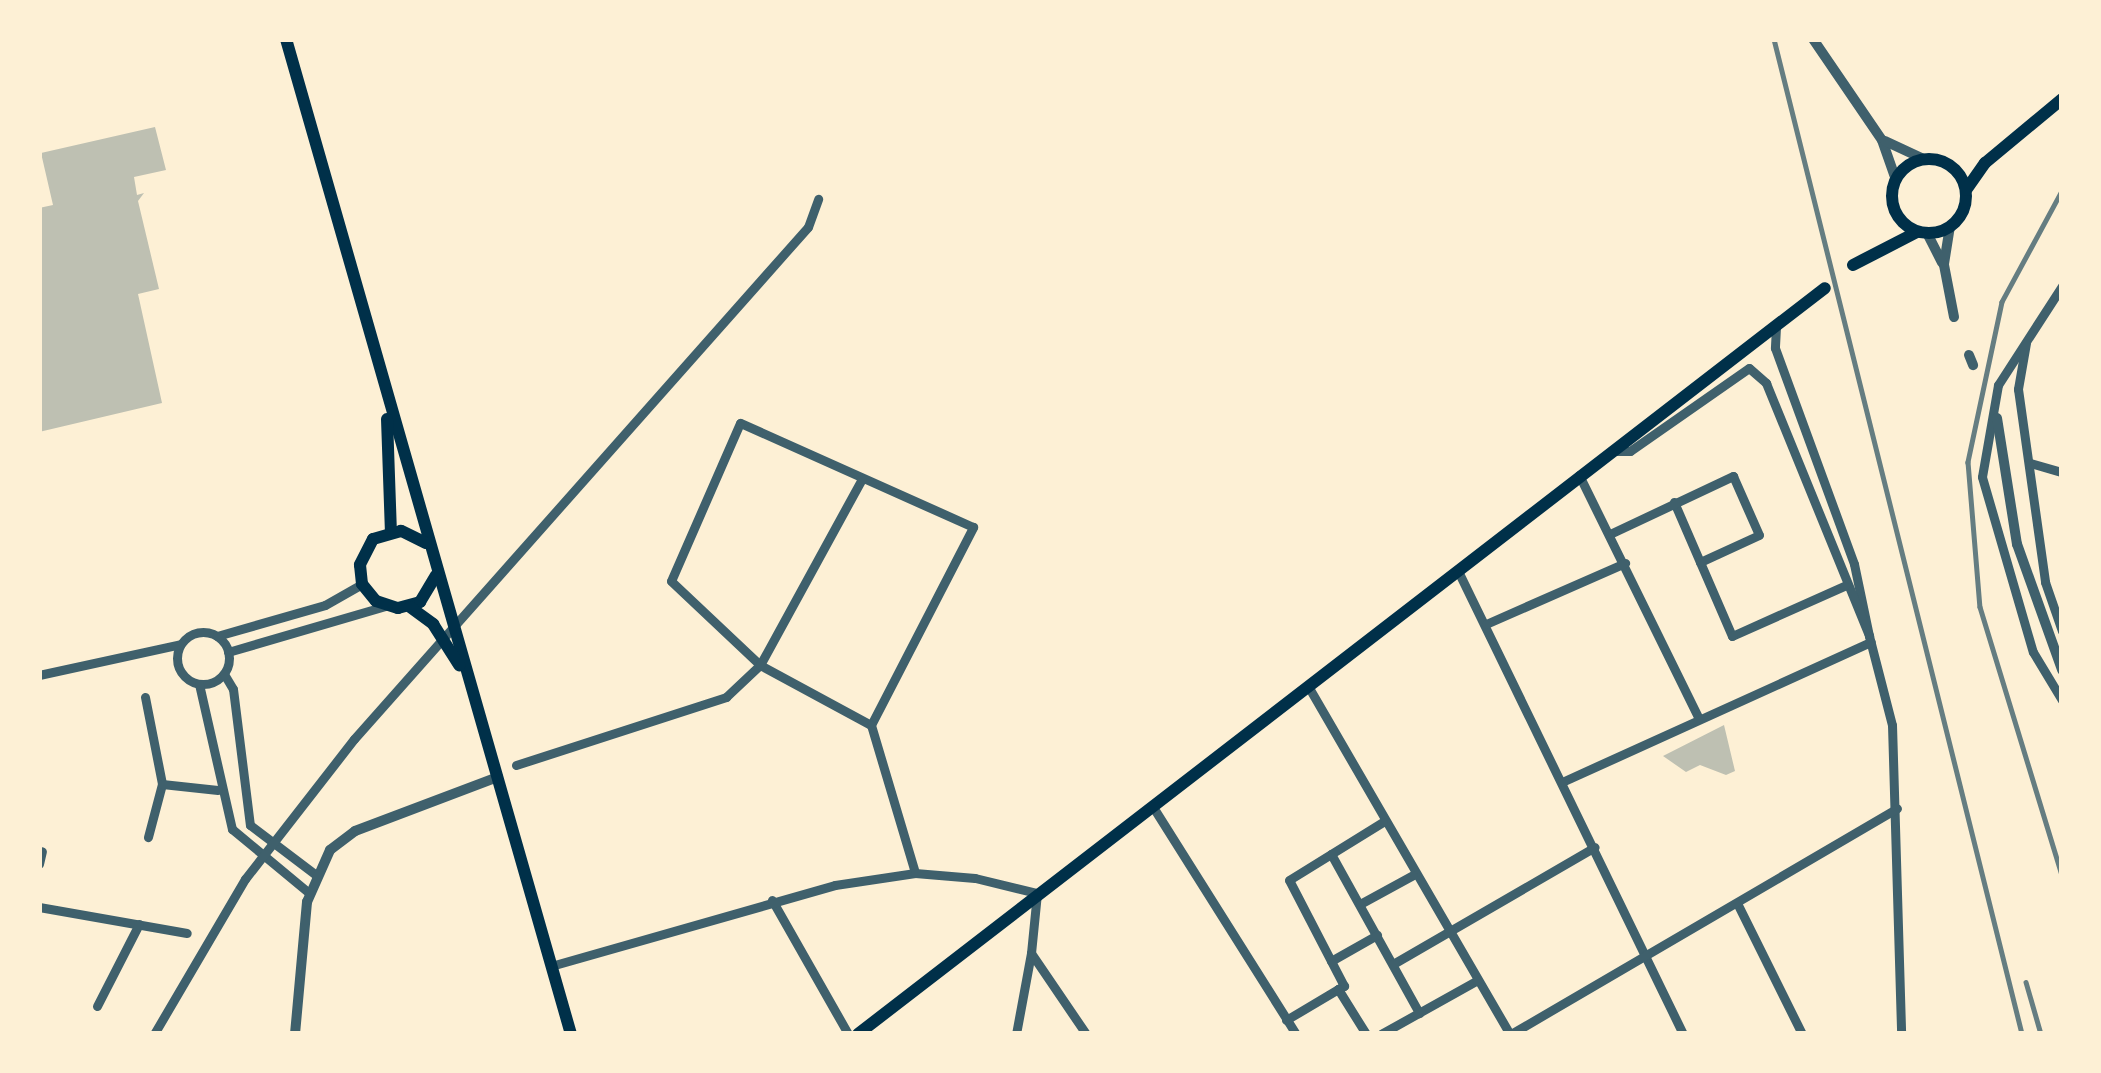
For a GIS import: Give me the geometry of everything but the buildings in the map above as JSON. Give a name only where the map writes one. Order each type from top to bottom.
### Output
[{"type":"main road","points":[[286,39],[571,1034]]},
{"type":"main road","points":[[1853,265],[1874,249],[1950,226],[1985,163],[2062,98]]},
{"type":"main road","points":[[1874,249],[1895,209],[1896,180],[1926,160],[1954,169],[1985,163]]},
{"type":"main road","points":[[1954,169],[1966,190]]},
{"type":"main road","points":[[1895,209],[1922,232]]},
{"type":"main road","points":[[858,1034],[1609,450],[1825,288]]},
{"type":"main road","points":[[382,376],[396,501],[391,531],[367,547],[362,584],[385,606],[410,607],[424,616],[461,661]]},
{"type":"main road","points":[[391,531],[427,544]]},
{"type":"main road","points":[[410,607],[428,594],[437,572]]},
{"type":"main road","points":[[561,1034],[564,1014]]},
{"type":"street","points":[[1813,39],[1882,140],[1896,180]]},
{"type":"street","points":[[1882,140],[1926,160]]},
{"type":"street","points":[[154,1034],[245,879],[354,739],[808,227],[818,200]]},
{"type":"street","points":[[1950,226],[1944,265],[1954,317]]},
{"type":"street","points":[[1922,232],[1944,265]]},
{"type":"street","points":[[2062,286],[1998,385],[1982,477],[2032,652],[2062,700]]},
{"type":"street","points":[[2032,326],[2018,389],[2045,582],[2062,631]]},
{"type":"street","points":[[1776,327],[1775,348],[1854,564],[1892,725],[1901,1034]]},
{"type":"street","points":[[1609,450],[1630,451],[1749,368],[1766,383],[1844,586],[1870,639]]},
{"type":"street","points":[[1997,418],[2017,544],[2062,670]]},
{"type":"street","points":[[871,725],[760,665],[671,581],[740,423],[973,527],[871,725],[915,873]]},
{"type":"street","points":[[2030,464],[2062,472]]},
{"type":"street","points":[[1579,475],[1612,533],[1698,717]]},
{"type":"street","points":[[1612,533],[1733,476],[1759,535],[1700,562]]},
{"type":"street","points":[[516,765],[698,710],[760,665],[862,478]]},
{"type":"street","points":[[1674,502],[1732,636],[1844,586]]},
{"type":"street","points":[[1486,624],[1624,563]]},
{"type":"street","points":[[1458,571],[1683,1034]]},
{"type":"street","points":[[39,675],[181,644],[194,634],[217,636],[325,605],[362,584]]},
{"type":"street","points":[[228,652],[385,606]]},
{"type":"street","points":[[217,636],[228,652],[224,674],[233,689],[250,825],[297,867],[316,875]]},
{"type":"street","points":[[1562,782],[1870,639]]},
{"type":"street","points":[[181,644],[179,669],[199,684],[218,790],[238,839],[288,882],[309,893]]},
{"type":"street","points":[[199,684],[224,674]]},
{"type":"street","points":[[1308,686],[1413,875],[1510,1034],[1897,808]]},
{"type":"street","points":[[146,698],[162,784],[148,837]]},
{"type":"street","points":[[295,1034],[309,893],[330,850],[355,830],[498,777]]},
{"type":"street","points":[[162,784],[218,790]]},
{"type":"street","points":[[1153,807],[1296,1034]]},
{"type":"street","points":[[1286,1020],[1344,986],[1289,880],[1383,822]]},
{"type":"street","points":[[1393,964],[1595,847]]},
{"type":"street","points":[[39,864],[42,851]]},
{"type":"street","points":[[1331,854],[1419,1013]]},
{"type":"street","points":[[551,966],[772,900],[915,873],[1037,893],[1016,1034]]},
{"type":"street","points":[[1360,904],[1413,875]]},
{"type":"street","points":[[772,900],[848,1034]]},
{"type":"street","points":[[1737,903],[1802,1034]]},
{"type":"street","points":[[39,908],[187,933]]},
{"type":"street","points":[[98,1006],[139,925]]},
{"type":"street","points":[[1331,961],[1377,935]]},
{"type":"street","points":[[1031,953],[1086,1034]]},
{"type":"street","points":[[1381,1034],[1476,981]]},
{"type":"street","points":[[1337,989],[1366,1034]]},
{"type":"railway","points":[[1774,39],[2022,1034]]},
{"type":"railway","points":[[2062,191],[2002,302],[1968,462],[1980,607],[2062,876]]},
{"type":"railway","points":[[2026,982],[2041,1034]]}]
